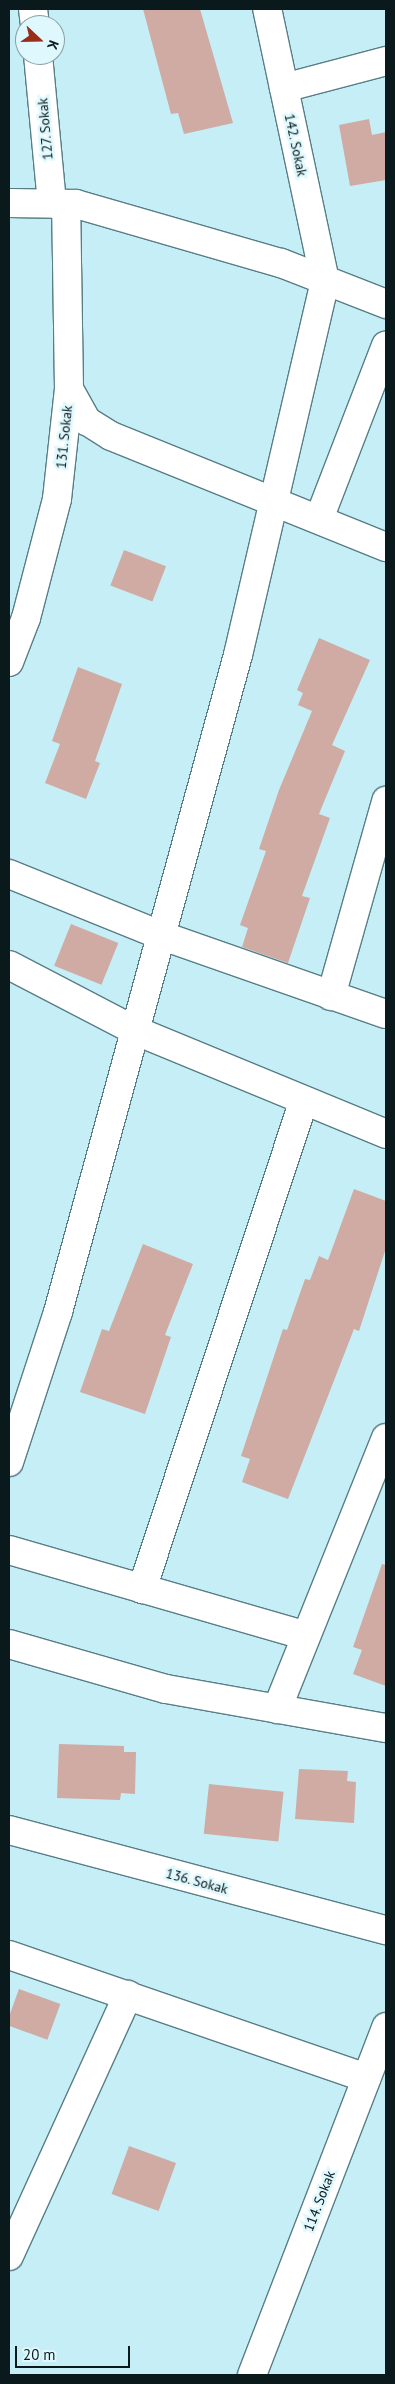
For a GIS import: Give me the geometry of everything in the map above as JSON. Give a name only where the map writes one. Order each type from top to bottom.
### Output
[{"type":"street","name":"142. Sokak","points":[[267,9],[325,281]]},
{"type":"street","points":[[284,88],[386,61]]},
{"type":"street","name":"127. Sokak","points":[[39,65],[59,204]]},
{"type":"street","points":[[9,203],[59,204],[281,263],[386,304]]},
{"type":"street","name":"131. Sokak","points":[[9,662],[26,618],[58,499],[70,389],[59,204]]},
{"type":"street","points":[[9,1462],[58,1312],[238,655],[325,281]]},
{"type":"street","points":[[319,519],[386,345]]},
{"type":"street","points":[[70,389],[87,421],[111,436],[386,547]]},
{"type":"street","points":[[332,996],[386,801]]},
{"type":"street","points":[[9,874],[160,935],[386,1014]]},
{"type":"street","points":[[9,965],[134,1030],[386,1134]]},
{"type":"street","points":[[142,1589],[304,1100]]},
{"type":"street","points":[[277,1709],[386,1438]]},
{"type":"street","points":[[9,1550],[306,1636]]},
{"type":"street","points":[[9,1644],[123,1678],[277,1709],[386,1728]]},
{"type":"street","name":"136. Sokak","points":[[9,1830],[386,1930]]},
{"type":"street","points":[[9,1955],[366,2078]]},
{"type":"street","points":[[9,2256],[128,1995]]},
{"type":"street","name":"114. Sokak","points":[[252,2375],[366,2078],[386,2031]]},
{"type":"building","points":[[143,9],[200,9],[233,123],[184,134],[178,113],[171,114]]},
{"type":"building","points":[[369,119],[372,135],[386,132],[386,180],[350,186],[339,125]]},
{"type":"building","points":[[124,550],[166,566],[152,602],[110,585]]},
{"type":"building","points":[[319,638],[370,660],[332,745],[345,751],[319,814],[330,818],[302,896],[310,898],[288,963],[242,947],[248,928],[240,925],[266,851],[259,849],[279,790],[312,711],[298,705],[303,693],[297,690]]},
{"type":"building","points":[[78,667],[122,684],[95,761],[100,763],[86,799],[45,783],[60,744],[52,741]]},
{"type":"building","points":[[71,924],[118,943],[101,985],[54,966]]},
{"type":"building","points":[[354,1189],[386,1201],[386,1248],[359,1331],[354,1329],[288,1499],[242,1482],[250,1459],[241,1456],[283,1329],[287,1330],[305,1279],[310,1280],[319,1256],[328,1260]]},
{"type":"building","points":[[143,1244],[193,1264],[165,1335],[171,1337],[145,1414],[80,1392],[102,1329],[109,1331]]},
{"type":"building","points":[[382,1564],[386,1565],[386,1686],[353,1674],[362,1650],[353,1647]]},
{"type":"building","points":[[59,1744],[124,1746],[124,1752],[136,1752],[135,1794],[121,1793],[120,1800],[57,1798]]},
{"type":"building","points":[[299,1769],[348,1771],[347,1781],[356,1782],[354,1823],[295,1819]]},
{"type":"building","points":[[209,1784],[284,1792],[278,1842],[204,1834]]},
{"type":"building","points":[[19,1989],[60,2004],[47,2040],[9,2026],[9,2016]]},
{"type":"building","points":[[129,2146],[176,2163],[159,2211],[112,2194]]}]
